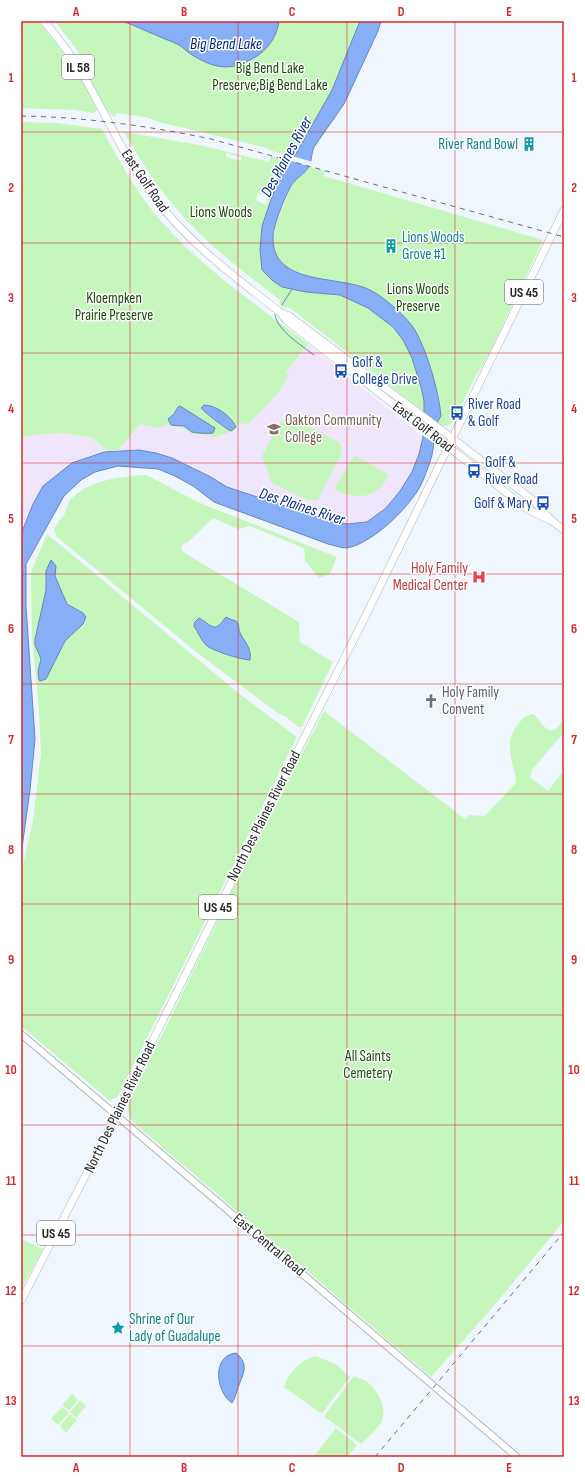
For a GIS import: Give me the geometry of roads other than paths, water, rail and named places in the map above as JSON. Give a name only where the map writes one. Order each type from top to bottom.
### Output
[{"type":"main road","name":"East Golf Road","points":[[44,21],[73,59],[128,158],[151,194],[202,250],[280,312],[289,316],[408,404],[534,501],[552,521],[564,530]]},
{"type":"main road","name":"North Des Plaines River Road","points":[[21,1301],[369,608],[564,210]]},
{"type":"main road","name":"East Golf Road","points":[[280,312],[286,320],[306,336],[527,509],[552,521]]},
{"type":"main road","name":"East Central Road","points":[[21,1034],[517,1457]]},
{"type":"water","name":"Big Bend Lake","points":[[122,21],[279,21],[274,37],[261,53],[249,61],[226,67],[202,61],[181,46]]},
{"type":"water","points":[[360,21],[381,21],[378,31],[344,104],[314,147],[308,168],[293,183],[287,193],[273,236],[275,253],[283,264],[296,272],[310,277],[359,286],[372,291],[395,308],[407,319],[415,330],[424,349],[432,372],[438,395],[441,416],[438,420],[432,455],[424,478],[412,499],[392,521],[368,539],[346,548],[328,544],[214,502],[193,486],[158,469],[118,466],[95,472],[81,480],[64,496],[26,564],[26,606],[35,739],[21,855],[21,534],[33,504],[43,486],[72,463],[104,452],[139,450],[172,458],[209,476],[227,487],[324,519],[347,524],[367,522],[386,508],[400,491],[412,472],[419,454],[423,437],[424,401],[412,358],[403,340],[393,327],[368,308],[340,295],[306,292],[282,287],[273,281],[262,270],[260,250],[262,226],[282,168],[294,157],[332,90]]},
{"type":"water","points":[[204,405],[209,405],[223,412],[231,419],[236,427],[231,431],[224,427],[201,408]]},
{"type":"water","points":[[180,406],[215,428],[213,433],[192,432],[184,426],[171,425],[168,419]]},
{"type":"water","points":[[51,560],[56,566],[55,576],[67,604],[83,613],[86,617],[83,624],[65,641],[46,679],[40,681],[38,671],[41,659],[35,645],[35,639],[46,590],[46,571]]},
{"type":"water","points":[[226,617],[236,621],[238,624],[240,633],[250,652],[250,660],[226,654],[209,647],[203,641],[194,626],[195,622],[199,618],[215,627],[218,626]]},
{"type":"water","points":[[236,1353],[243,1361],[244,1368],[232,1403],[222,1391],[219,1375],[220,1367],[223,1361],[228,1356]]},
{"type":"waterway","points":[[282,305],[292,289]]},
{"type":"waterway","points":[[275,315],[277,321],[285,332],[314,355]]},
{"type":"railway","points":[[21,116],[93,120],[164,130],[211,139],[564,237]]},
{"type":"railway","points":[[375,1457],[564,1232]]},
{"type":"place","name":"River Rand Bowl","points":[[529,144]]},
{"type":"place","name":"Lions Woods Grove #1","points":[[391,246]]},
{"type":"place","name":"Golf & College Drive","points":[[341,371]]},
{"type":"place","name":"River Road & Golf","points":[[457,413]]},
{"type":"place","name":"Oakton Community College","points":[[274,429]]},
{"type":"place","name":"Golf & River Road","points":[[474,471]]},
{"type":"place","name":"Golf & Mary","points":[[543,503]]},
{"type":"place","name":"Holy Family Medical Center","points":[[479,577]]},
{"type":"place","name":"Holy Family Convent","points":[[431,701]]},
{"type":"place","name":"Shrine of Our Lady of Guadalupe","points":[[118,1328]]},
{"type":"park label","name":"Big Bend Lake Preserve;Big Bend Lake","points":[[270,76]]},
{"type":"park label","name":"Lions Woods","points":[[221,212]]},
{"type":"park label","name":"Lions Woods Preserve","points":[[418,298]]},
{"type":"park label","name":"Kloempken Prairie Preserve","points":[[114,306]]},
{"type":"park label","name":"All Saints Cemetery","points":[[368,1064]]},
{"type":"water label","name":"Des Plaines River","points":[[287,157]]},
{"type":"water label","name":"Des Plaines River","points":[[302,507]]}]
